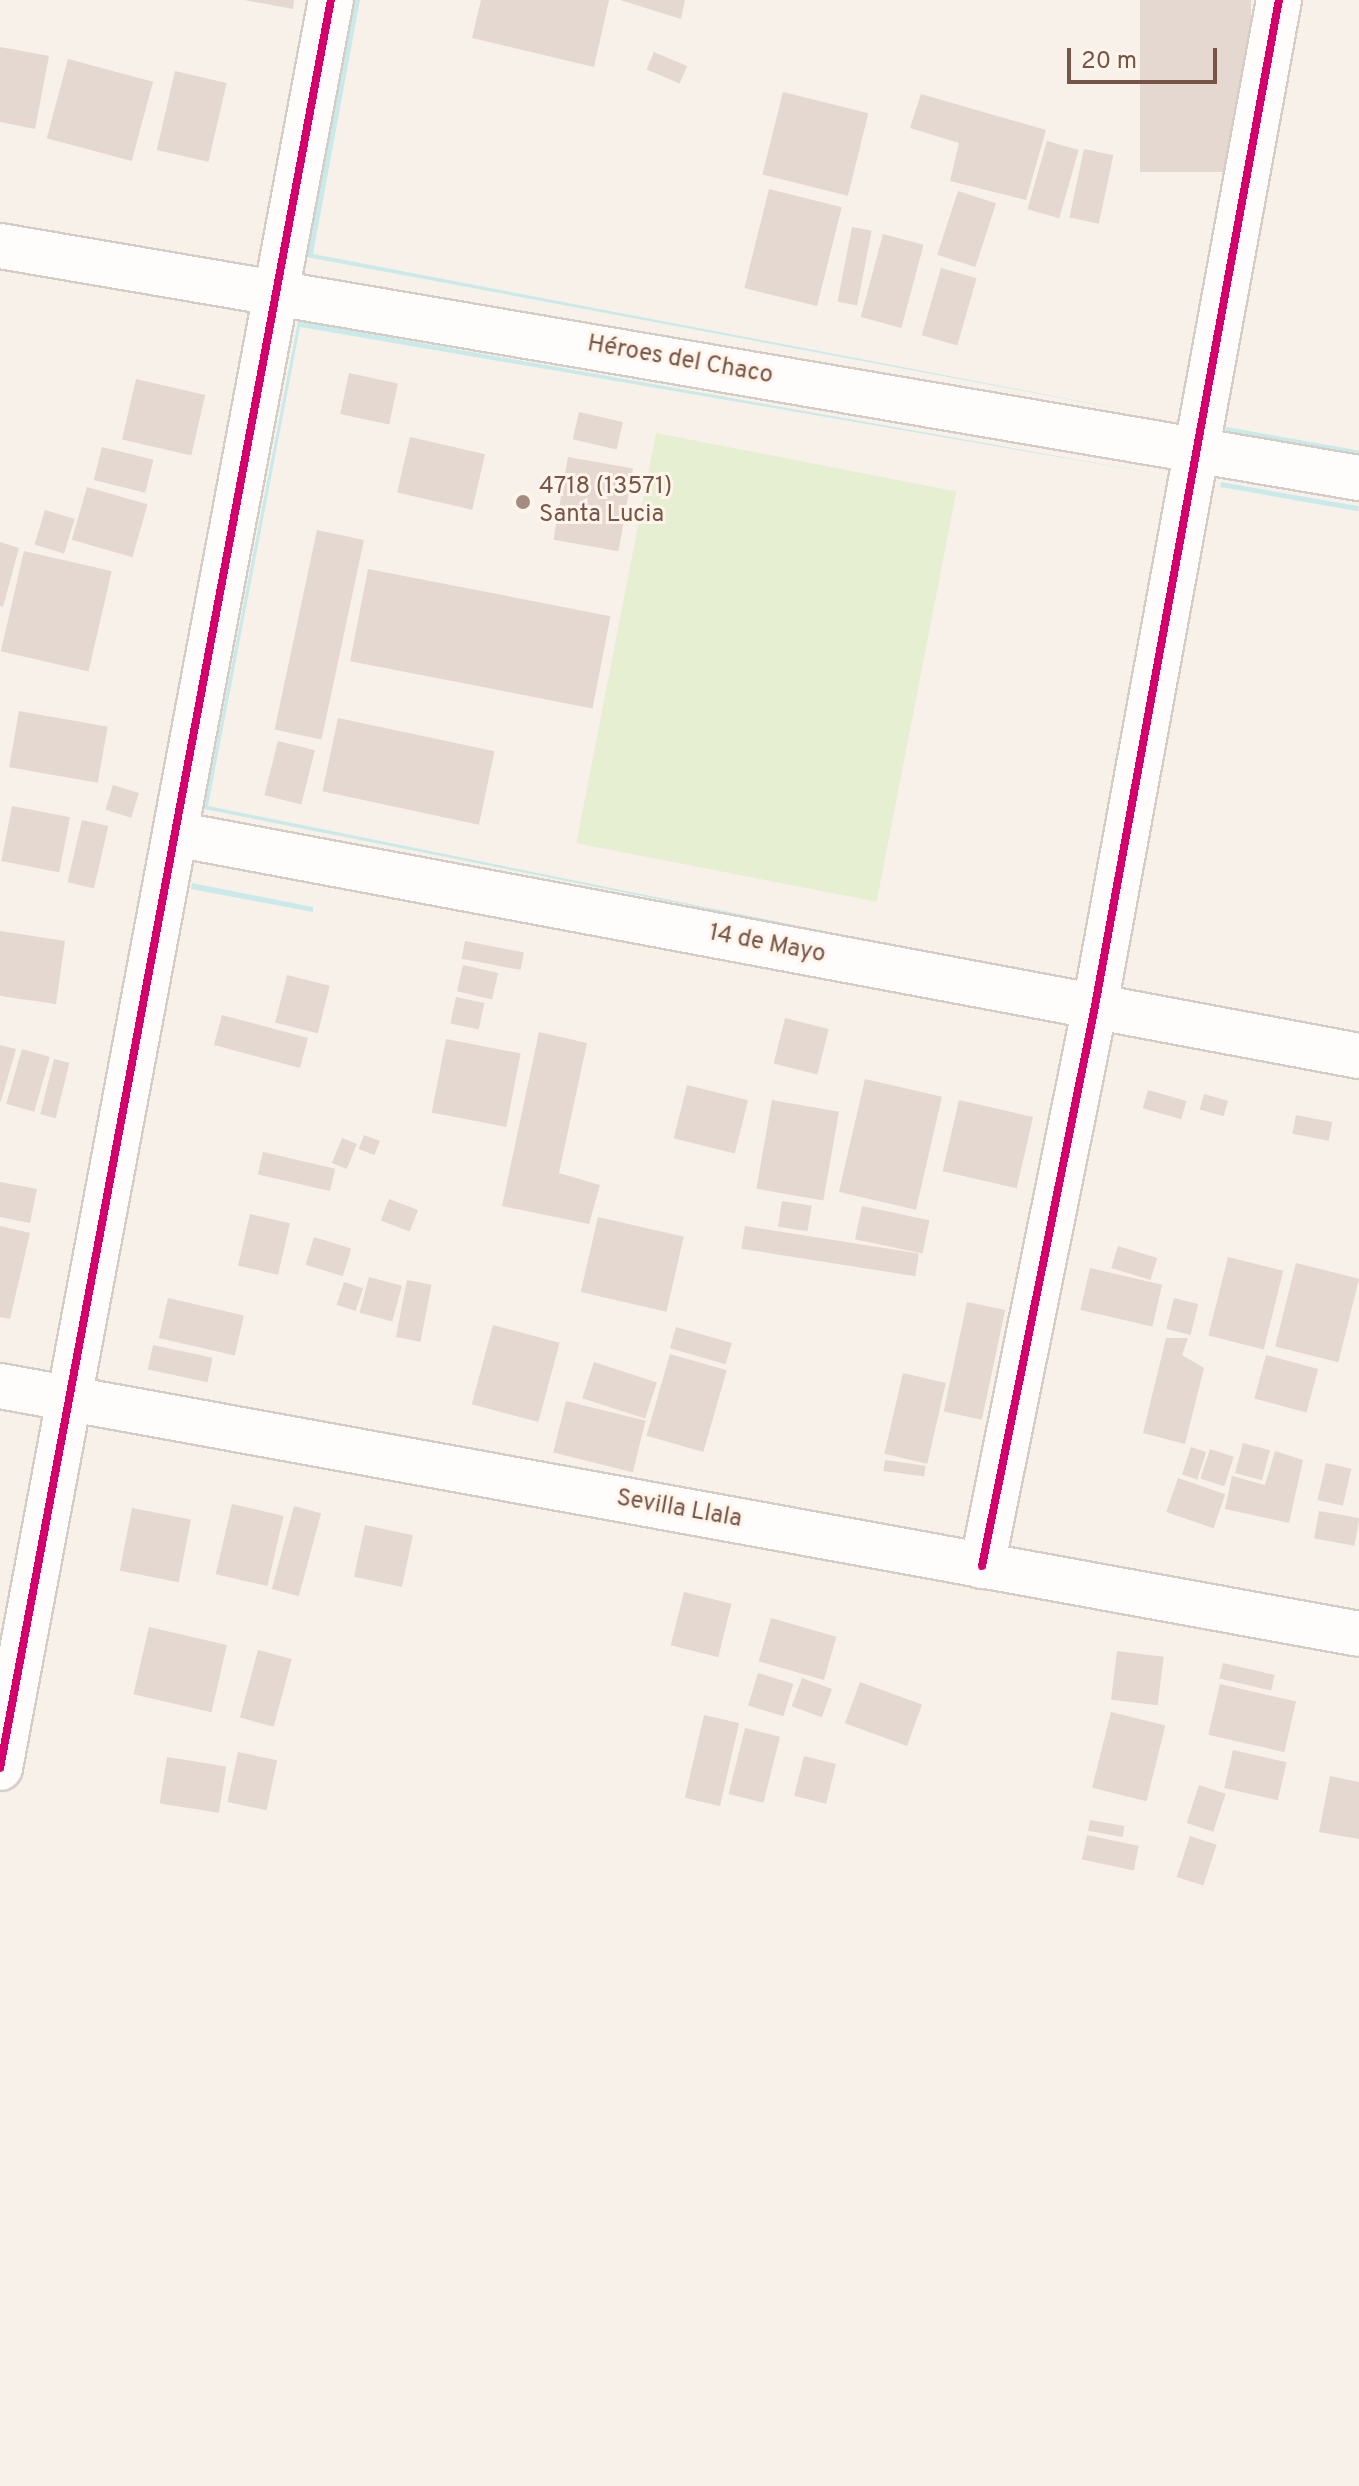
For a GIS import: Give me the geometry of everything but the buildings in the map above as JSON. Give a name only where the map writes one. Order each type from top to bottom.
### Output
[{"type":"street","points":[[0,1768],[331,0]]},
{"type":"street","points":[[982,1566],[1095,1006],[1279,0]]},
{"type":"street","name":"Héroes del Chaco","points":[[0,246],[1359,478]]},
{"type":"street","name":"14 de Mayo","points":[[175,834],[1359,1056]]},
{"type":"street","name":"Sevilla Llala","points":[[0,1386],[1359,1634]]},
{"type":"green space","points":[[656,433],[956,491],[877,902],[576,843]]},
{"type":"water","points":[[355,0],[360,0],[313,254],[1168,418],[306,257]]},
{"type":"water","points":[[298,321],[1170,476],[300,327],[208,806],[1065,980],[204,809]]},
{"type":"water","points":[[1226,427],[1359,450],[1358,456],[1225,433]]},
{"type":"water","points":[[1221,482],[1359,506],[1358,511],[1220,487]]},
{"type":"water","points":[[192,883],[313,907],[313,912],[191,889]]},
{"type":"cycle path","points":[[0,1768],[331,0]]},
{"type":"cycle path","points":[[982,1566],[1095,1006],[1279,0]]},
{"type":"place","name":"4718 (13571) Santa Lucia","points":[[523,502]]}]
